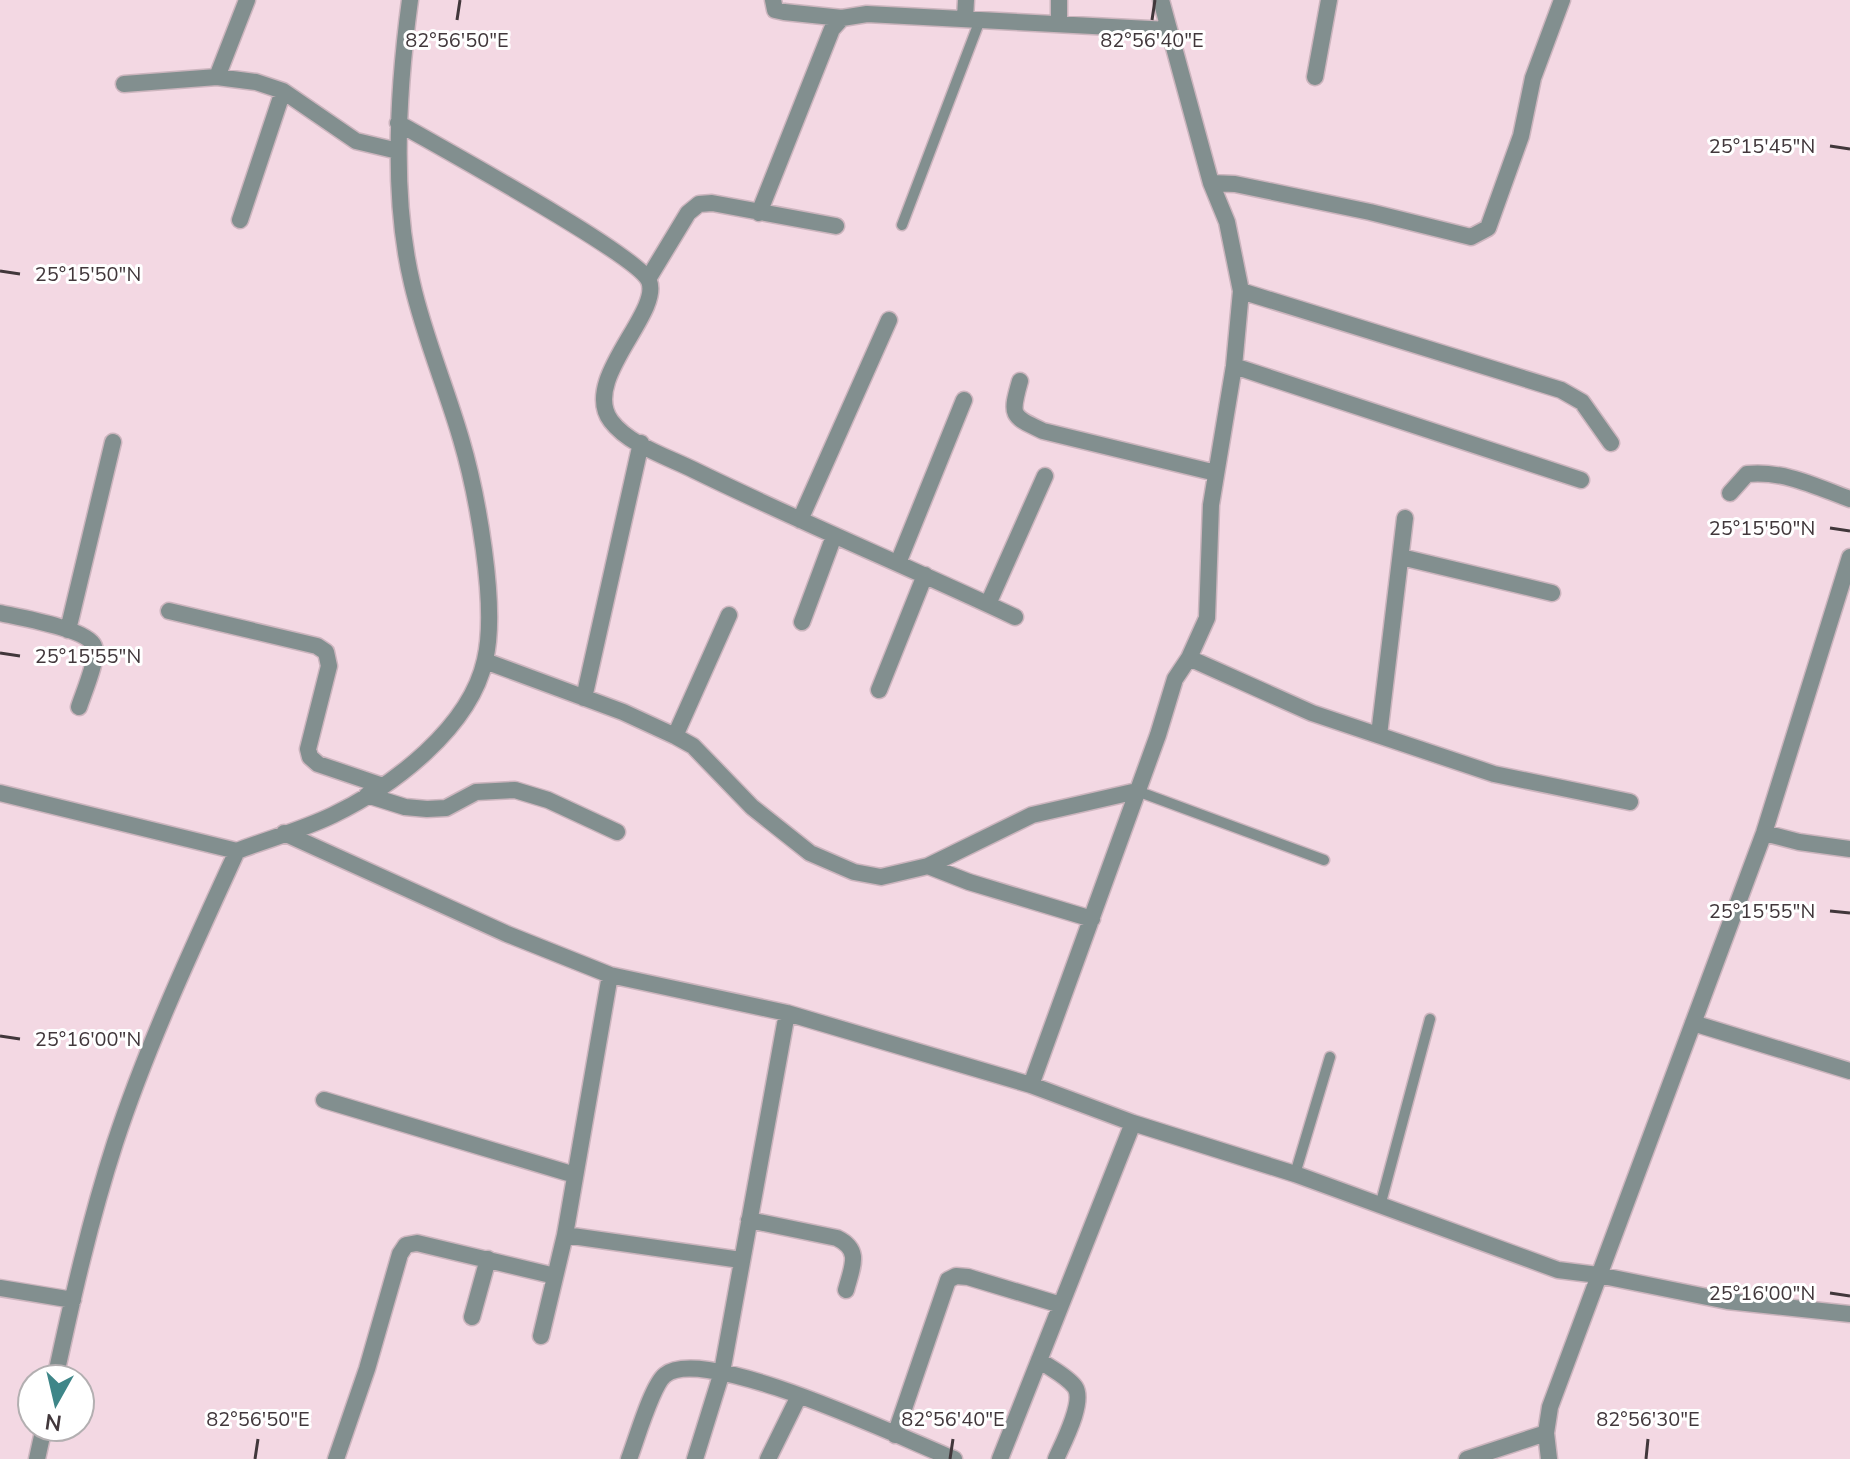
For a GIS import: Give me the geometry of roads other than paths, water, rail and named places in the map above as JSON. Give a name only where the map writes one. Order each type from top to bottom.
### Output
[{"type":"street","points":[[217,77],[247,0]]},
{"type":"street","points":[[0,793],[237,851],[332,816],[383,786],[441,739],[465,706],[485,661],[490,612],[480,529],[462,441],[411,282],[398,151],[410,0]]},
{"type":"street","points":[[773,0],[775,10],[842,18],[867,14],[1169,30]]},
{"type":"street","points":[[966,0],[972,19]]},
{"type":"street","points":[[1059,0],[1059,24]]},
{"type":"street","points":[[1031,1085],[1175,679],[1189,658],[1207,618],[1211,505],[1234,366],[1241,291],[1227,222],[1211,183],[1161,0]]},
{"type":"street","points":[[1315,77],[1329,0]]},
{"type":"street","points":[[1211,183],[1265,190],[1471,237],[1479,234],[1488,228],[1521,136],[1533,78],[1562,0]]},
{"type":"street","points":[[759,213],[832,29],[842,18]]},
{"type":"street","points":[[124,84],[217,77],[256,82],[283,91],[356,141],[398,151]]},
{"type":"street","points":[[240,220],[283,91]]},
{"type":"street","points":[[398,123],[572,225],[635,265],[648,279],[651,289],[649,299],[622,348],[605,391],[608,417],[616,427],[641,443],[800,520],[1015,617]]},
{"type":"street","points":[[648,279],[688,213],[699,204],[712,203],[836,226]]},
{"type":"street","points":[[1241,291],[1561,390],[1582,402],[1611,443]]},
{"type":"street","points":[[800,520],[889,320]]},
{"type":"street","points":[[1234,366],[1581,480]]},
{"type":"street","points":[[1020,381],[1013,405],[1017,419],[1043,431],[1216,473]]},
{"type":"street","points":[[898,563],[964,400]]},
{"type":"street","points":[[68,630],[113,442]]},
{"type":"street","points":[[584,698],[641,443]]},
{"type":"street","points":[[1730,493],[1747,474],[1765,472],[1796,479],[1850,499]]},
{"type":"street","points":[[988,604],[1045,476]]},
{"type":"street","points":[[1379,735],[1405,518]]},
{"type":"street","points":[[802,622],[834,536]]},
{"type":"street","points":[[1401,557],[1552,593]]},
{"type":"street","points":[[1549,1459],[1546,1433],[1550,1407],[1764,833],[1850,557]]},
{"type":"street","points":[[879,690],[925,575]]},
{"type":"street","points":[[169,611],[317,646],[326,652],[329,666],[308,749],[310,757],[318,764],[383,786]]},
{"type":"street","points":[[675,736],[729,615]]},
{"type":"street","points":[[1,616],[68,630],[90,639],[95,646],[95,656],[79,707]]},
{"type":"street","points":[[1189,658],[1312,713],[1494,774],[1630,802]]},
{"type":"street","points":[[485,661],[584,698],[693,746],[752,807],[810,853],[854,872],[881,877],[928,866],[1032,815],[1137,791]]},
{"type":"street","points":[[367,795],[405,807],[427,809],[446,808],[476,792],[515,790],[548,800],[617,832]]},
{"type":"street","points":[[284,833],[507,934],[610,975],[787,1013],[1031,1085],[1133,1123],[1295,1174],[1558,1270],[1727,1301],[1850,1314]]},
{"type":"street","points":[[1764,833],[1799,842],[1850,849]]},
{"type":"street","points":[[59,1363],[115,1144],[170,998],[237,851]]},
{"type":"street","points":[[928,866],[969,882],[1092,919]]},
{"type":"street","points":[[541,1336],[565,1235],[610,975]]},
{"type":"street","points":[[695,1459],[722,1372],[787,1013]]},
{"type":"street","points":[[1693,1023],[1850,1071]]},
{"type":"street","points":[[324,1100],[575,1175]]},
{"type":"street","points":[[1000,1459],[1133,1123]]},
{"type":"street","points":[[749,1220],[837,1238],[847,1243],[852,1250],[853,1263],[846,1290]]},
{"type":"street","points":[[565,1235],[741,1260]]},
{"type":"street","points":[[336,1459],[400,1254],[406,1245],[417,1243],[555,1276]]},
{"type":"street","points":[[472,1317],[488,1259]]},
{"type":"street","points":[[895,1435],[948,1280],[956,1276],[968,1277],[1061,1305]]},
{"type":"street","points":[[0,1288],[73,1300]]},
{"type":"street","points":[[1039,1360],[1071,1383],[1077,1391],[1078,1401],[1056,1459]]},
{"type":"street","points":[[629,1459],[657,1385],[665,1374],[678,1369],[722,1372],[799,1396],[895,1435],[933,1455],[954,1459]]},
{"type":"street","points":[[768,1459],[799,1396]]},
{"type":"street","points":[[1467,1459],[1546,1433]]},
{"type":"lane","points":[[902,225],[972,19]]},
{"type":"lane","points":[[1137,791],[1324,860]]},
{"type":"lane","points":[[1380,1206],[1430,1019]]},
{"type":"lane","points":[[1295,1174],[1330,1057]]}]
